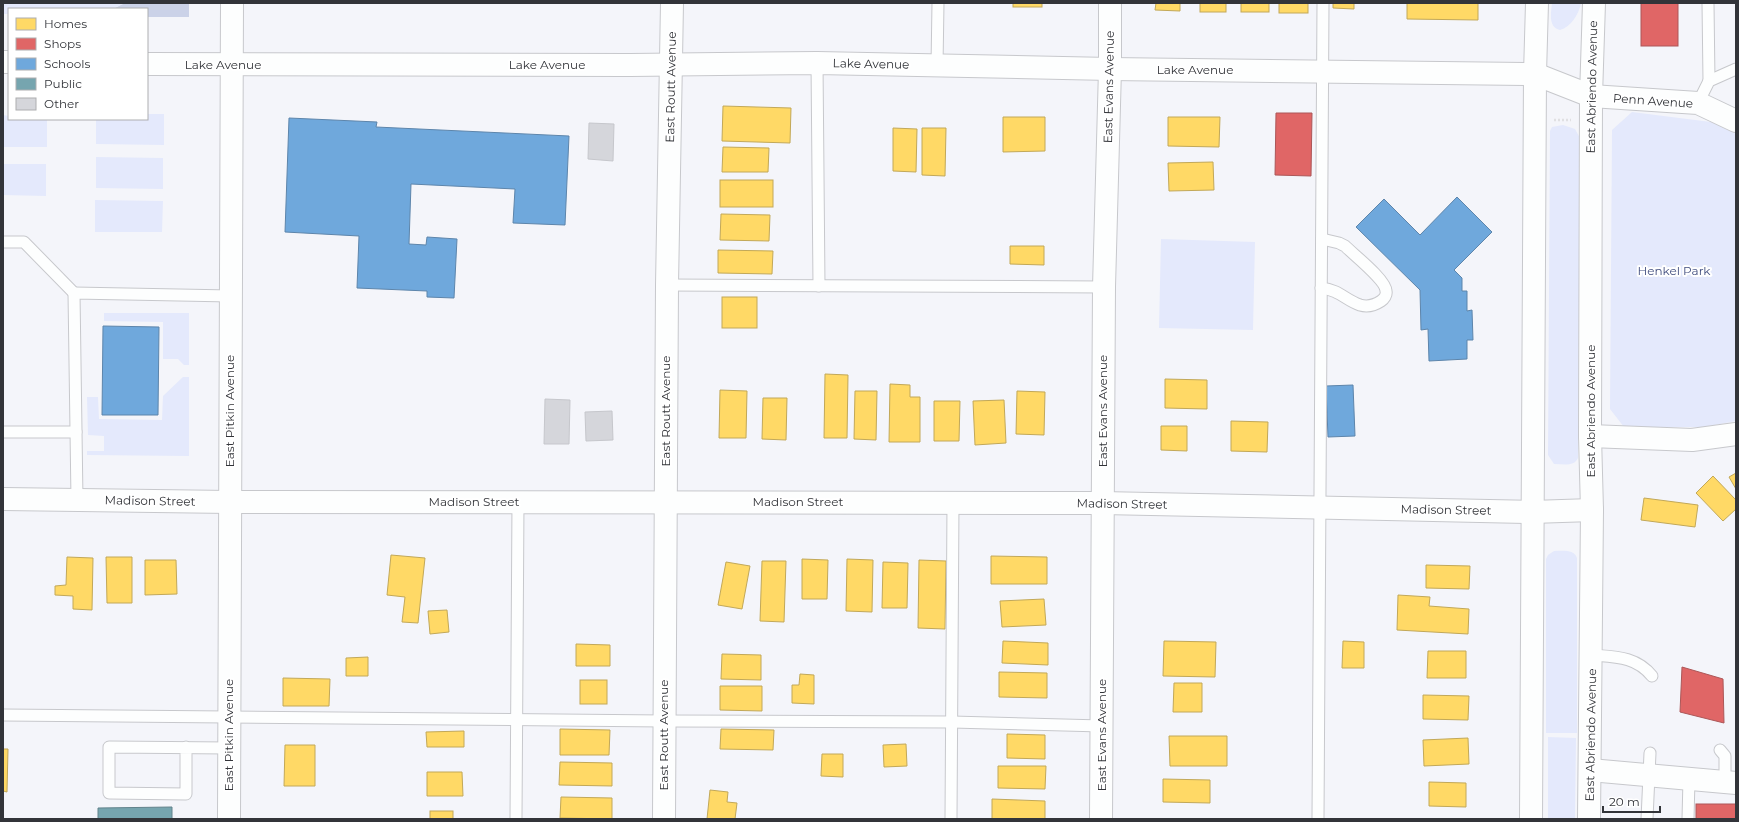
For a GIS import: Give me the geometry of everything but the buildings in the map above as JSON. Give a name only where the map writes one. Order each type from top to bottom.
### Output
[{"type":"street","name":"East Pitkin Avenue","points":[[229,819],[232,3]]},
{"type":"street","name":"East Routt Avenue","points":[[664,819],[667,285],[672,3]]},
{"type":"street","name":"East Evans Avenue","points":[[1101,819],[1104,287],[1110,69],[1110,3]]},
{"type":"street","points":[[1531,819],[1535,74],[1537,3]]},
{"type":"street","name":"East Abriendo Avenue","points":[[1590,819],[1592,655],[1592,510],[1590,436],[1591,96],[1594,3]]},
{"type":"street","name":"Lake Avenue","points":[[148,64],[672,65],[817,63],[1110,69],[1535,74],[1591,96]]},
{"type":"street","name":"Penn Avenue","points":[[1591,96],[1698,103],[1736,121]]},
{"type":"street","points":[[1590,436],[1692,440],[1736,434]]},
{"type":"street","name":"Madison Street","points":[[3,499],[230,502],[1102,503],[1532,512],[1592,510]]},
{"type":"street","points":[[1590,770],[1731,782]]},
{"type":"lane","points":[[937,66],[938,3]]},
{"type":"lane","points":[[1318,819],[1323,3]]},
{"type":"lane","points":[[1698,103],[1709,81],[1708,3]]},
{"type":"lane","points":[[817,63],[819,286]]},
{"type":"lane","points":[[1709,81],[1736,69]]},
{"type":"lane","points":[[1322,239],[1345,246],[1382,282],[1386,290],[1386,295],[1380,302],[1367,306],[1354,302],[1337,291],[1322,288]]},
{"type":"lane","points":[[3,242],[24,242],[74,292],[231,296]]},
{"type":"lane","points":[[667,285],[1104,287]]},
{"type":"lane","points":[[74,292],[77,500]]},
{"type":"lane","points":[[3,432],[76,432]]},
{"type":"lane","points":[[516,819],[518,502]]},
{"type":"lane","points":[[951,819],[953,502]]},
{"type":"lane","points":[[1592,655],[1616,657],[1637,662],[1652,676]]},
{"type":"lane","points":[[3,715],[664,722],[952,722],[1102,726]]},
{"type":"lane","points":[[186,748],[186,794],[109,793],[109,747],[229,748]]},
{"type":"lane","points":[[1720,750],[1725,756],[1731,782]]},
{"type":"lane","points":[[1647,819],[1650,753]]},
{"type":"lane","points":[[1688,819],[1689,779]]},
{"type":"path","points":[[1550,120],[1573,120]]},
{"type":"green space","points":[[3,3],[125,3],[114,8],[8,8],[8,14],[3,14]]},
{"type":"green space","points":[[1552,3],[1581,3],[1574,20],[1568,26],[1560,30],[1552,23]]},
{"type":"green space","name":"Henkel Park","points":[[1632,112],[1711,122],[1736,134],[1736,421],[1704,427],[1624,427],[1610,409],[1612,130]]},
{"type":"green space","points":[[148,114],[164,114],[164,145],[96,144],[96,120],[148,120]]},
{"type":"green space","points":[[3,115],[8,116],[8,120],[47,120],[47,147],[3,147]]},
{"type":"green space","points":[[1563,125],[1575,129],[1580,138],[1578,458],[1571,464],[1554,464],[1548,455],[1550,131],[1552,127]]},
{"type":"green space","points":[[96,157],[163,158],[163,189],[96,188]]},
{"type":"green space","points":[[3,164],[46,164],[46,196],[3,195]]},
{"type":"green space","points":[[95,200],[163,201],[162,232],[95,232]]},
{"type":"green space","points":[[1161,239],[1255,242],[1253,330],[1159,328]]},
{"type":"green space","points":[[104,313],[189,313],[189,365],[184,365],[178,359],[163,359],[163,322],[104,321]]},
{"type":"green space","points":[[183,377],[189,377],[189,456],[87,455],[87,451],[104,451],[104,436],[88,435],[87,397],[98,397],[99,419],[162,420],[163,396]]},
{"type":"green space","points":[[1554,551],[1571,552],[1576,555],[1577,558],[1577,733],[1546,733],[1546,559],[1548,555]]},
{"type":"green space","points":[[1548,737],[1576,738],[1575,819],[1548,819]]},
{"type":"shaded area","points":[[125,3],[189,3],[189,17],[148,17],[148,8],[115,8]]}]
